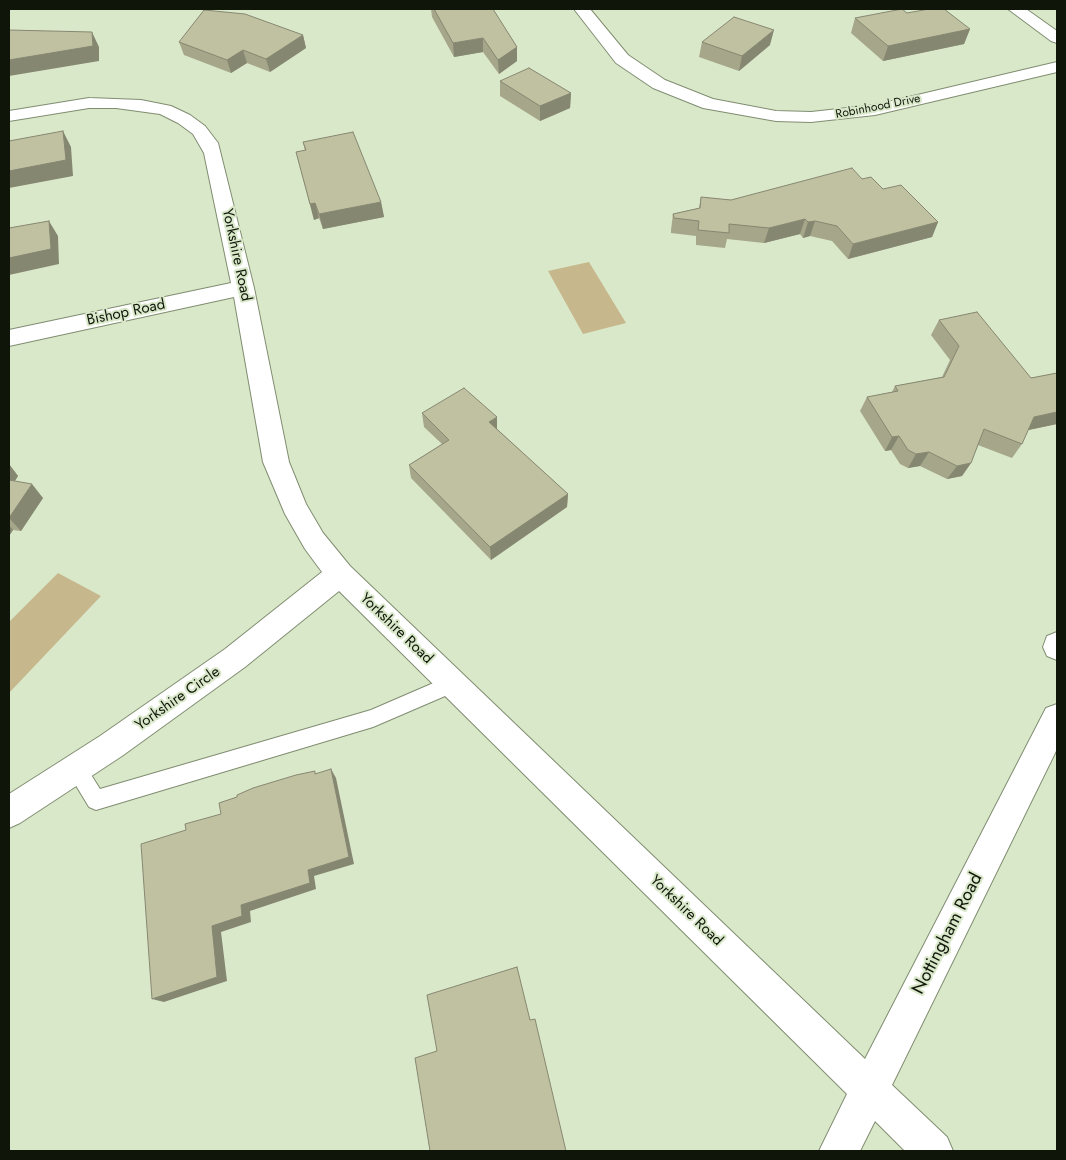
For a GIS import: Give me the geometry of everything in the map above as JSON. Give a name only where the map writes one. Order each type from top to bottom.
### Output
[{"type":"street","name":"Robinhood Drive","points":[[582,9],[622,59],[659,84],[709,104],[776,116],[819,117],[875,110],[1057,67]]},
{"type":"street","points":[[1016,9],[1057,38]]},
{"type":"street","name":"Yorkshire Road","points":[[9,116],[89,104],[116,103],[141,105],[165,110],[184,119],[199,130],[209,143],[213,153],[244,288],[276,462],[294,507],[314,541],[340,574],[933,1151]]},
{"type":"street","name":"Bishop Road","points":[[9,338],[244,288]]},
{"type":"street","name":"Yorkshire Circle","points":[[9,812],[76,769],[235,658],[340,574]]},
{"type":"street","name":"Nottingham Road","points":[[838,1151],[1057,718]]},
{"type":"lane","points":[[76,769],[96,800],[373,718],[452,684]]},
{"type":"shaded area","points":[[589,262],[626,323],[583,334],[548,271]]},
{"type":"shaded area","points":[[58,573],[101,596],[9,693],[9,622]]},
{"type":"building","points":[[434,9],[493,9],[517,47],[498,60],[483,38],[453,43]]},
{"type":"building","points":[[902,9],[907,13],[929,9],[944,9],[970,29],[888,46],[855,18]]},
{"type":"building","points":[[204,10],[245,14],[303,35],[266,59],[243,50],[227,60],[179,42]]},
{"type":"building","points":[[734,17],[774,30],[742,56],[702,42]]},
{"type":"building","points":[[9,30],[92,32],[93,46],[9,60]]},
{"type":"building","points":[[529,68],[571,93],[540,106],[500,81]]},
{"type":"building","points":[[63,131],[66,160],[9,171],[9,141]]},
{"type":"building","points":[[353,132],[381,202],[319,214],[315,203],[310,204],[296,152],[306,150],[303,142]]},
{"type":"building","points":[[852,168],[862,179],[871,177],[883,189],[901,185],[938,222],[853,244],[837,226],[815,221],[808,222],[805,219],[769,228],[729,224],[729,233],[698,230],[699,221],[674,218],[673,214],[700,208],[701,197],[731,200]]},
{"type":"building","points":[[49,221],[51,249],[9,258],[9,228]]},
{"type":"building","points":[[977,312],[1031,378],[1057,373],[1057,412],[1034,417],[1022,444],[984,429],[971,463],[957,466],[929,452],[916,454],[908,450],[899,436],[892,437],[867,397],[898,391],[895,386],[944,377],[959,346],[939,320]]},
{"type":"building","points":[[464,388],[497,417],[489,422],[568,494],[490,547],[409,465],[449,440],[422,413]]},
{"type":"building","points":[[9,480],[32,484],[9,518]]},
{"type":"building","points":[[331,769],[349,857],[308,870],[310,883],[241,905],[242,916],[212,926],[217,977],[152,999],[141,844],[186,830],[185,824],[221,814],[219,803],[237,797],[237,795],[253,788],[296,775],[315,771],[315,774]]},
{"type":"building","points":[[517,967],[530,1020],[535,1019],[566,1151],[430,1151],[415,1058],[437,1051],[427,995]]}]
